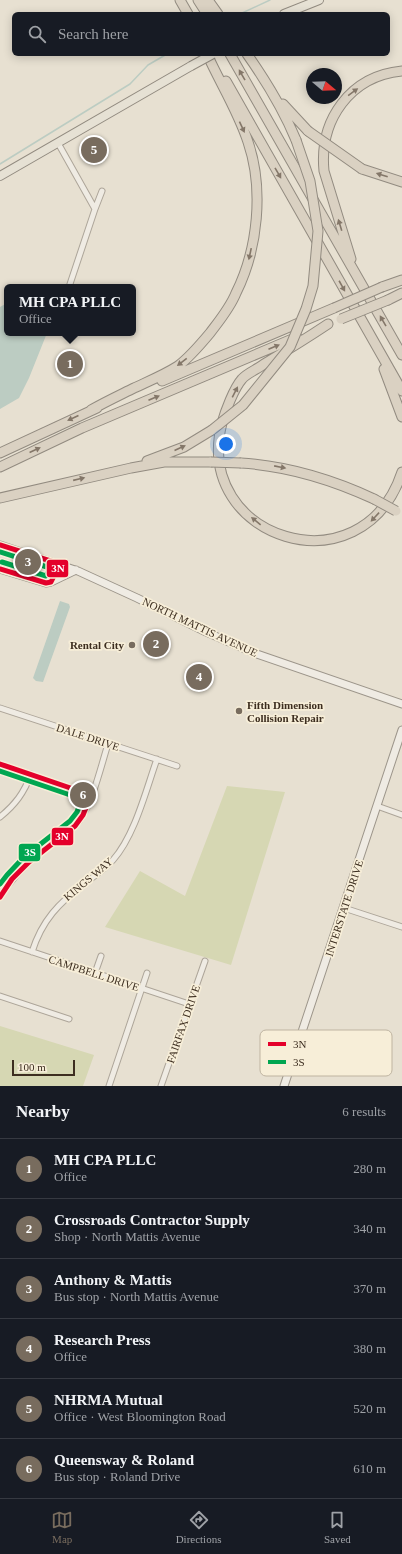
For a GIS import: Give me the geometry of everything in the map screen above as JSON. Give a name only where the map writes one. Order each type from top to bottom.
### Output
[{"type":"highway","points":[[180,0],[187,12]]},
{"type":"highway","points":[[198,0],[206,12]]},
{"type":"highway","points":[[208,0],[217,12]]},
{"type":"highway","points":[[0,453],[167,372],[184,361],[205,339],[223,315],[236,294],[250,256],[256,214],[253,162],[244,131],[208,56]]},
{"type":"highway","points":[[213,56],[402,391]]},
{"type":"highway","points":[[231,56],[402,355]]},
{"type":"highway","points":[[131,468],[184,447],[212,430],[243,405],[290,347],[306,309],[313,286],[318,231],[310,181],[287,118],[274,94],[248,56]]},
{"type":"highway","points":[[356,275],[324,171],[323,159],[325,139],[330,123],[348,95],[368,81],[393,72],[402,71]]},
{"type":"highway","points":[[274,94],[308,131],[362,169],[402,182]]},
{"type":"highway","points":[[91,410],[401,280]]},
{"type":"highway","points":[[0,467],[88,426],[402,293]]},
{"type":"highway","points":[[328,324],[242,379],[226,409],[220,431],[220,462],[223,477],[229,492],[241,508],[262,526],[273,533],[294,540],[314,541],[335,538],[354,532],[370,522],[386,506],[398,485],[402,472]]},
{"type":"highway","points":[[374,342],[402,417]]},
{"type":"highway","points":[[0,498],[131,468],[164,462],[241,463],[294,470],[328,480],[374,499],[399,513]]},
{"type":"main road","points":[[289,12],[319,0]]},
{"type":"main road","points":[[0,176],[208,56]]},
{"type":"street","points":[[58,143],[95,209]]},
{"type":"street","points":[[70,284],[102,191]]},
{"type":"street","name":"NORTH MATTIS AVENUE","points":[[0,545],[76,570],[247,650],[402,704]]},
{"type":"street","points":[[51,582],[60,564]]},
{"type":"street","points":[[0,569],[39,581],[51,582],[76,570]]},
{"type":"street","name":"DALE DRIVE","points":[[0,708],[176,766]]},
{"type":"street","name":"INTERSTATE DRIVE","points":[[303,1030],[402,730]]},
{"type":"street","points":[[0,897],[12,879],[29,862],[75,826],[83,814],[91,795],[108,744]]},
{"type":"street","name":"KINGS WAY","points":[[32,952],[43,926],[54,910],[70,895],[109,865],[121,850],[132,828],[156,759]]},
{"type":"street","points":[[0,764],[91,795]]},
{"type":"street","points":[[0,817],[12,808],[21,796],[31,774]]},
{"type":"street","points":[[377,806],[402,815]]},
{"type":"street","points":[[344,908],[402,927]]},
{"type":"street","name":"CAMPBELL DRIVE","points":[[0,941],[189,1004]]},
{"type":"street","points":[[95,973],[101,956]]},
{"type":"street","name":"FAIRFAX DRIVE","points":[[161,1086],[205,961]]},
{"type":"street","points":[[109,1086],[147,973]]},
{"type":"street","points":[[0,996],[69,1019]]},
{"type":"street","name":"INTERSTATE DRIVE","points":[[284,1086],[287,1076]]},
{"type":"green space","points":[[227,786],[285,792],[231,965],[105,927],[140,871],[185,896]]},
{"type":"green space","points":[[0,1026],[94,1055],[83,1086],[0,1086]]},
{"type":"shaded area","points":[[4,305],[4,336],[46,336],[29,378],[19,398],[0,409],[0,307]]},
{"type":"shaded area","points":[[60,601],[69,604],[70,607],[43,682],[36,681],[33,678]]},
{"type":"waterway","points":[[244,12],[270,0]]},
{"type":"waterway","points":[[0,164],[130,84],[148,65],[164,56]]},
{"type":"transit line","name":"3N","points":[[0,545],[60,564],[51,582],[46,583],[0,569]]},
{"type":"transit line","name":"3S","points":[[0,552],[50,568],[46,576],[2,562]]},
{"type":"transit line","name":"3N","points":[[0,764],[91,795],[83,815],[75,826],[29,862],[12,879],[0,897]]},
{"type":"transit line","name":"3S","points":[[0,771],[82,799],[77,812],[70,821],[24,857],[0,884]]},
{"type":"place","name":"NHRMA Mutual","points":[[94,150]]},
{"type":"place","name":"MH CPA PLLC","points":[[70,364]]},
{"type":"place","name":"Anthony & Mattis","points":[[28,562]]},
{"type":"place","name":"Crossroads Contractor Supply","points":[[156,644]]},
{"type":"place","name":"Rental City","points":[[132,645]]},
{"type":"place","name":"Research Press","points":[[199,677]]},
{"type":"place","name":"Fifth Dimension Collision Repair","points":[[239,711]]},
{"type":"place","name":"Queensway & Roland","points":[[83,795]]}]
